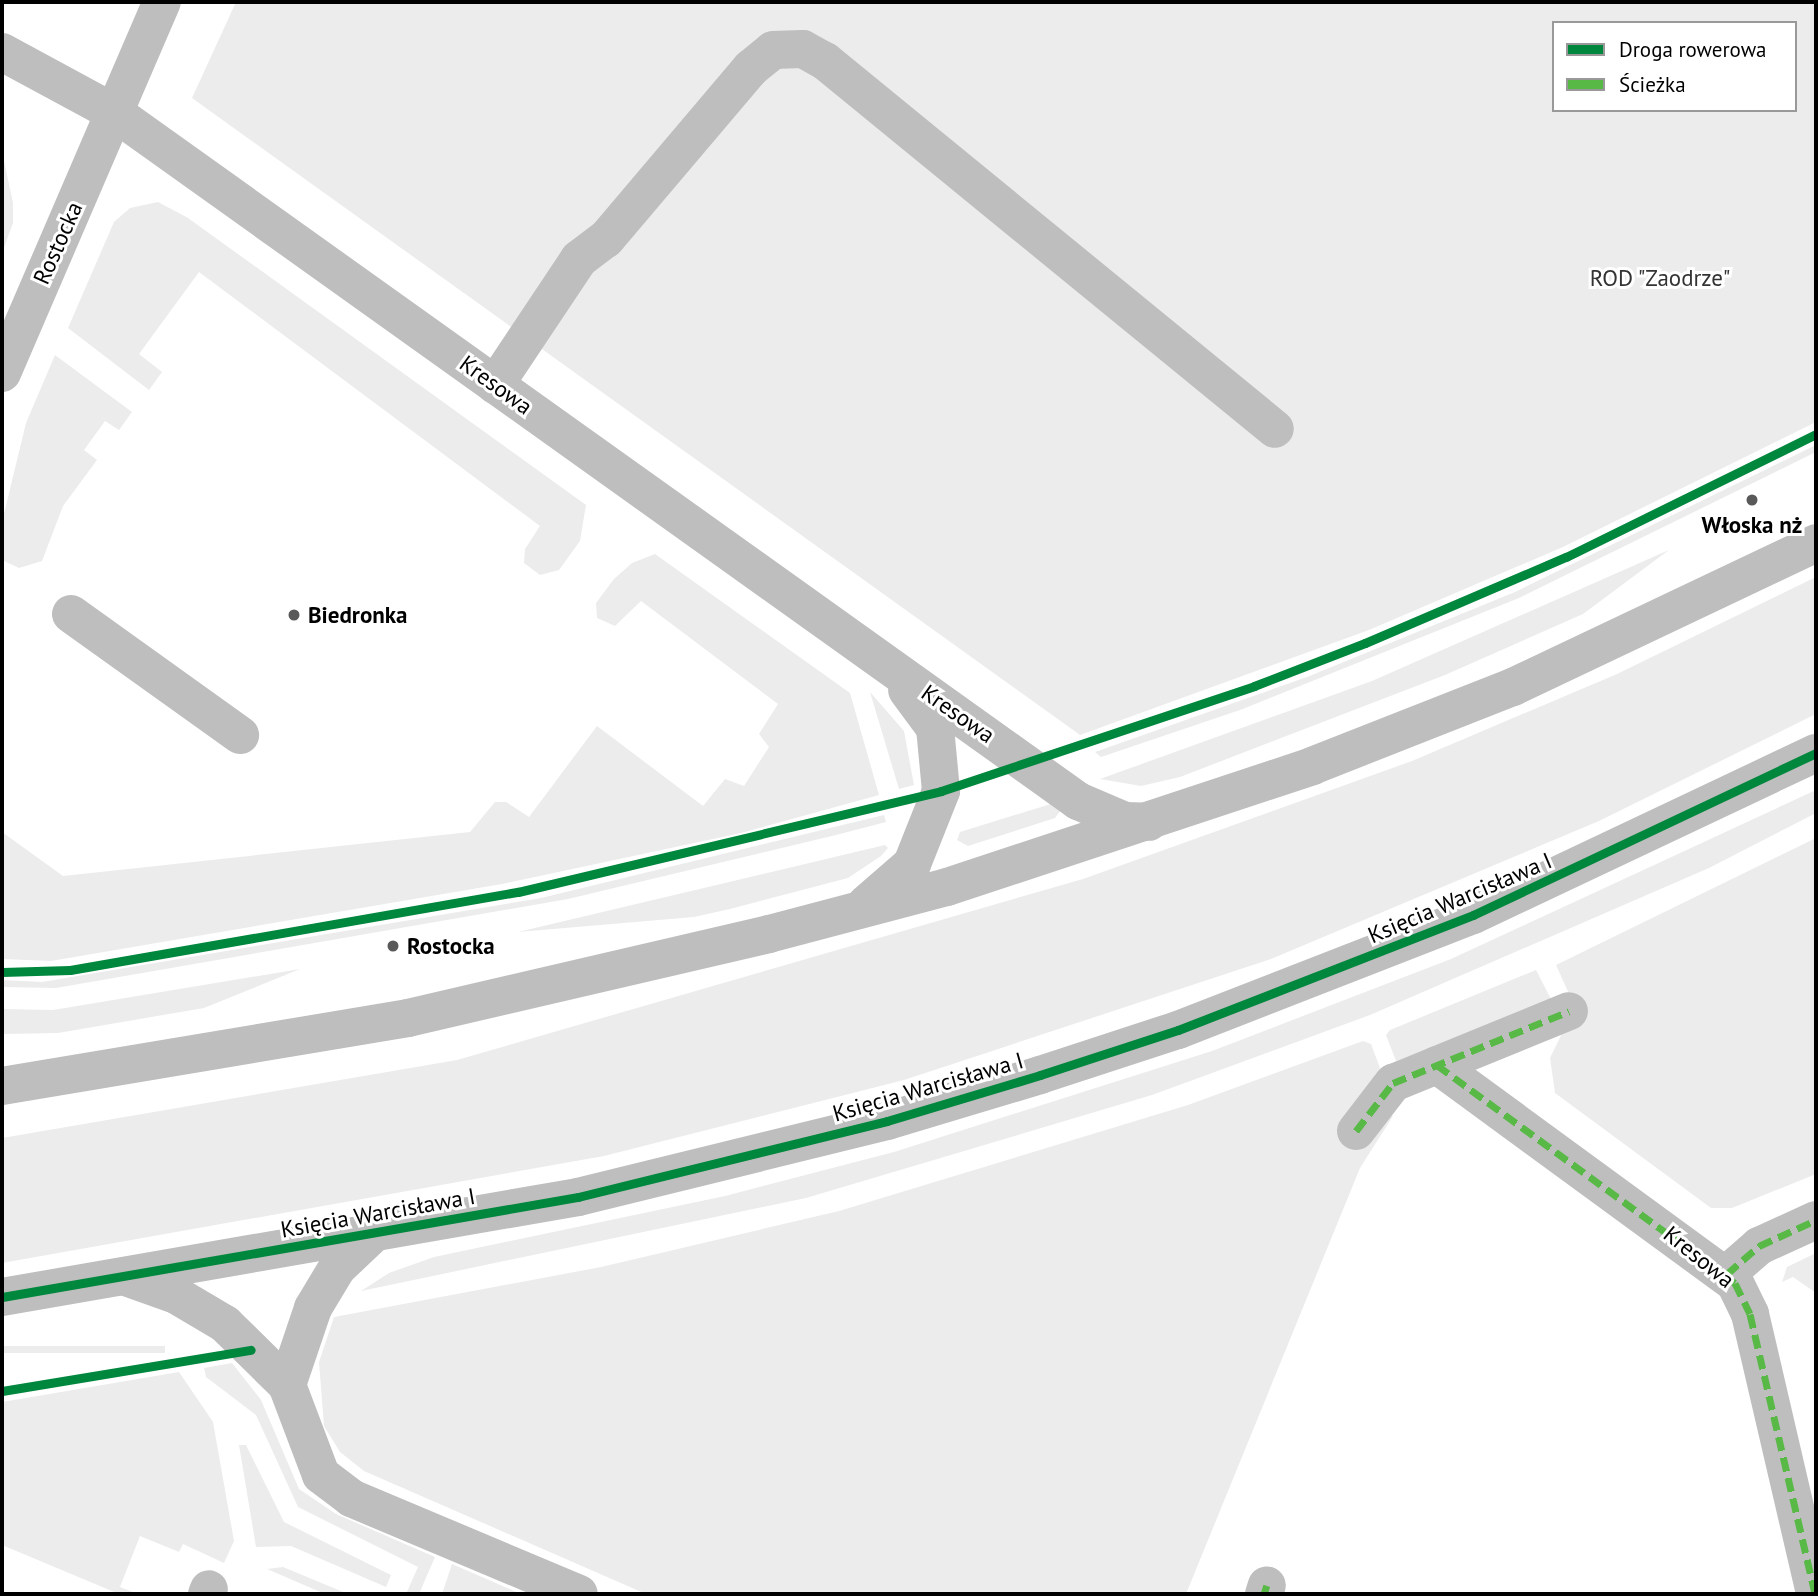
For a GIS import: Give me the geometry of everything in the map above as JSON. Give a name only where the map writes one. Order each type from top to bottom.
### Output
[{"type":"street","name":"Rostocka","points":[[2,373],[162,2]]},
{"type":"street","points":[[495,385],[579,259],[606,239],[751,68],[784,48],[803,49],[825,61],[1275,429]]},
{"type":"street","name":"Kresowa","points":[[2,52],[115,113],[1079,801],[1125,821],[1150,822]]},
{"type":"street","points":[[2,1086],[408,1018],[855,912],[1150,822],[1513,687],[1816,543]]},
{"type":"street","points":[[71,614],[240,735]]},
{"type":"street","name":"Kresowa","points":[[855,912],[912,864],[941,791],[935,728],[877,658]]},
{"type":"street","name":"Księcia Warcisława I","points":[[2,1297],[578,1197],[887,1121],[1166,1034],[1473,915],[1816,753]]},
{"type":"street","points":[[1356,1131],[1393,1083],[1569,1011]]},
{"type":"street","name":"Kresowa","points":[[1437,1065],[1727,1274],[1750,1314],[1815,1594]]},
{"type":"street","points":[[2,1066],[50,1079]]},
{"type":"street","points":[[1727,1274],[1759,1246],[1816,1220]]},
{"type":"street","points":[[287,1385],[313,1308],[337,1268],[374,1233]]},
{"type":"street","points":[[124,1276],[176,1295],[225,1324],[287,1385],[321,1475],[351,1498],[579,1594]]},
{"type":"green space","name":"ROD \"Zaodrze\"","points":[[236,2],[1816,2],[1816,422],[1563,547],[1369,630],[1080,735],[192,98]]},
{"type":"green space","points":[[2,151],[13,203],[13,223],[2,253]]},
{"type":"green space","points":[[158,202],[188,218],[586,505],[580,541],[559,570],[540,575],[524,563],[525,549],[540,526],[199,272],[139,354],[162,372],[149,390],[68,328],[114,222],[130,208]]},
{"type":"green space","points":[[55,355],[132,412],[119,430],[105,421],[84,450],[97,460],[63,506],[42,561],[19,568],[2,560],[2,522],[26,423]]},
{"type":"green space","points":[[1816,445],[1816,452],[1519,598],[1240,710],[1101,757],[1095,752],[1307,677],[1515,592]]},
{"type":"green space","points":[[1669,550],[1583,614],[1445,675],[1180,777],[1141,786],[1100,779],[1372,681]]},
{"type":"green space","points":[[655,554],[850,693],[879,795],[741,833],[502,884],[51,961],[2,959],[2,832],[63,876],[470,832],[495,802],[506,802],[529,817],[597,726],[703,806],[725,779],[744,786],[769,747],[759,734],[778,704],[641,601],[615,626],[597,618],[596,603],[614,579],[632,563]]},
{"type":"green space","points":[[1816,577],[1816,714],[1599,821],[1271,959],[904,1080],[604,1156],[2,1263],[2,1138],[457,1060],[1083,879],[1412,761],[1617,674]]},
{"type":"green space","points":[[870,692],[904,731],[914,785],[899,789]]},
{"type":"green space","points":[[1816,790],[1816,813],[1709,868],[1370,1015],[1152,1095],[806,1198],[361,1291],[389,1273],[434,1257],[725,1196],[894,1152],[1212,1051],[1451,959]]},
{"type":"green space","points":[[1054,803],[1061,810],[1055,818],[968,846],[957,840],[960,832]]},
{"type":"green space","points":[[884,815],[886,822],[568,899],[56,988],[2,987],[2,980],[42,982],[541,898]]},
{"type":"green space","points":[[1816,838],[1816,1174],[1732,1208],[1711,1208],[1555,1093],[1550,1058],[1575,1007],[1556,965]]},
{"type":"green space","points":[[885,845],[888,848],[881,856],[848,878],[730,909],[694,917],[518,932]]},
{"type":"green space","points":[[300,969],[204,1008],[58,1033],[2,1034],[2,1009],[53,1010]]},
{"type":"green space","points":[[1536,970],[1552,1001],[1396,1061],[1386,1035],[1390,1030]]},
{"type":"green space","points":[[1363,1041],[1371,1044],[1380,1068],[1345,1120],[1393,1116],[1360,1168],[1186,1594],[646,1594],[364,1471],[340,1452],[324,1426],[319,1362],[334,1317],[601,1267],[839,1211],[1188,1105]]},
{"type":"green space","points":[[1816,1253],[1816,1293],[1793,1277],[1782,1282],[1787,1267]]},
{"type":"green space","points":[[2,1346],[165,1346],[165,1353],[2,1353]]},
{"type":"green space","points":[[232,1363],[261,1400],[299,1489],[336,1514],[435,1557],[419,1594],[406,1594],[418,1567],[298,1507],[256,1415],[206,1377],[204,1368]]},
{"type":"green space","points":[[179,1372],[213,1422],[234,1541],[224,1563],[183,1544],[179,1552],[140,1536],[120,1587],[138,1594],[119,1594],[2,1545],[2,1402]]},
{"type":"green space","points":[[239,1445],[246,1445],[284,1522],[391,1575],[386,1587],[291,1546],[256,1547]]},
{"type":"green space","points":[[452,1564],[521,1594],[442,1594]]},
{"type":"green space","points":[[283,1567],[348,1594],[325,1594],[267,1569]]},
{"type":"marked path","points":[[1356,1131],[1393,1083],[1569,1011]]},
{"type":"marked path","points":[[1437,1065],[1735,1283],[1750,1314],[1815,1594]]},
{"type":"marked path","points":[[1727,1274],[1759,1246],[1816,1220]]},
{"type":"marked path","points":[[1264,1594],[1267,1585]]},
{"type":"cycle path","points":[[2,972],[70,970],[518,892],[941,791],[1254,686],[1365,643],[1566,557],[1816,434]]},
{"type":"cycle path","points":[[2,1297],[578,1197],[887,1121],[1178,1030],[1473,915],[1816,753]]},
{"type":"cycle path","points":[[2,1391],[251,1350]]},
{"type":"place","name":"Włoska nż","points":[[1752,500]]},
{"type":"place","name":"Biedronka","points":[[294,615]]},
{"type":"place","name":"Rostocka","points":[[393,946]]}]
